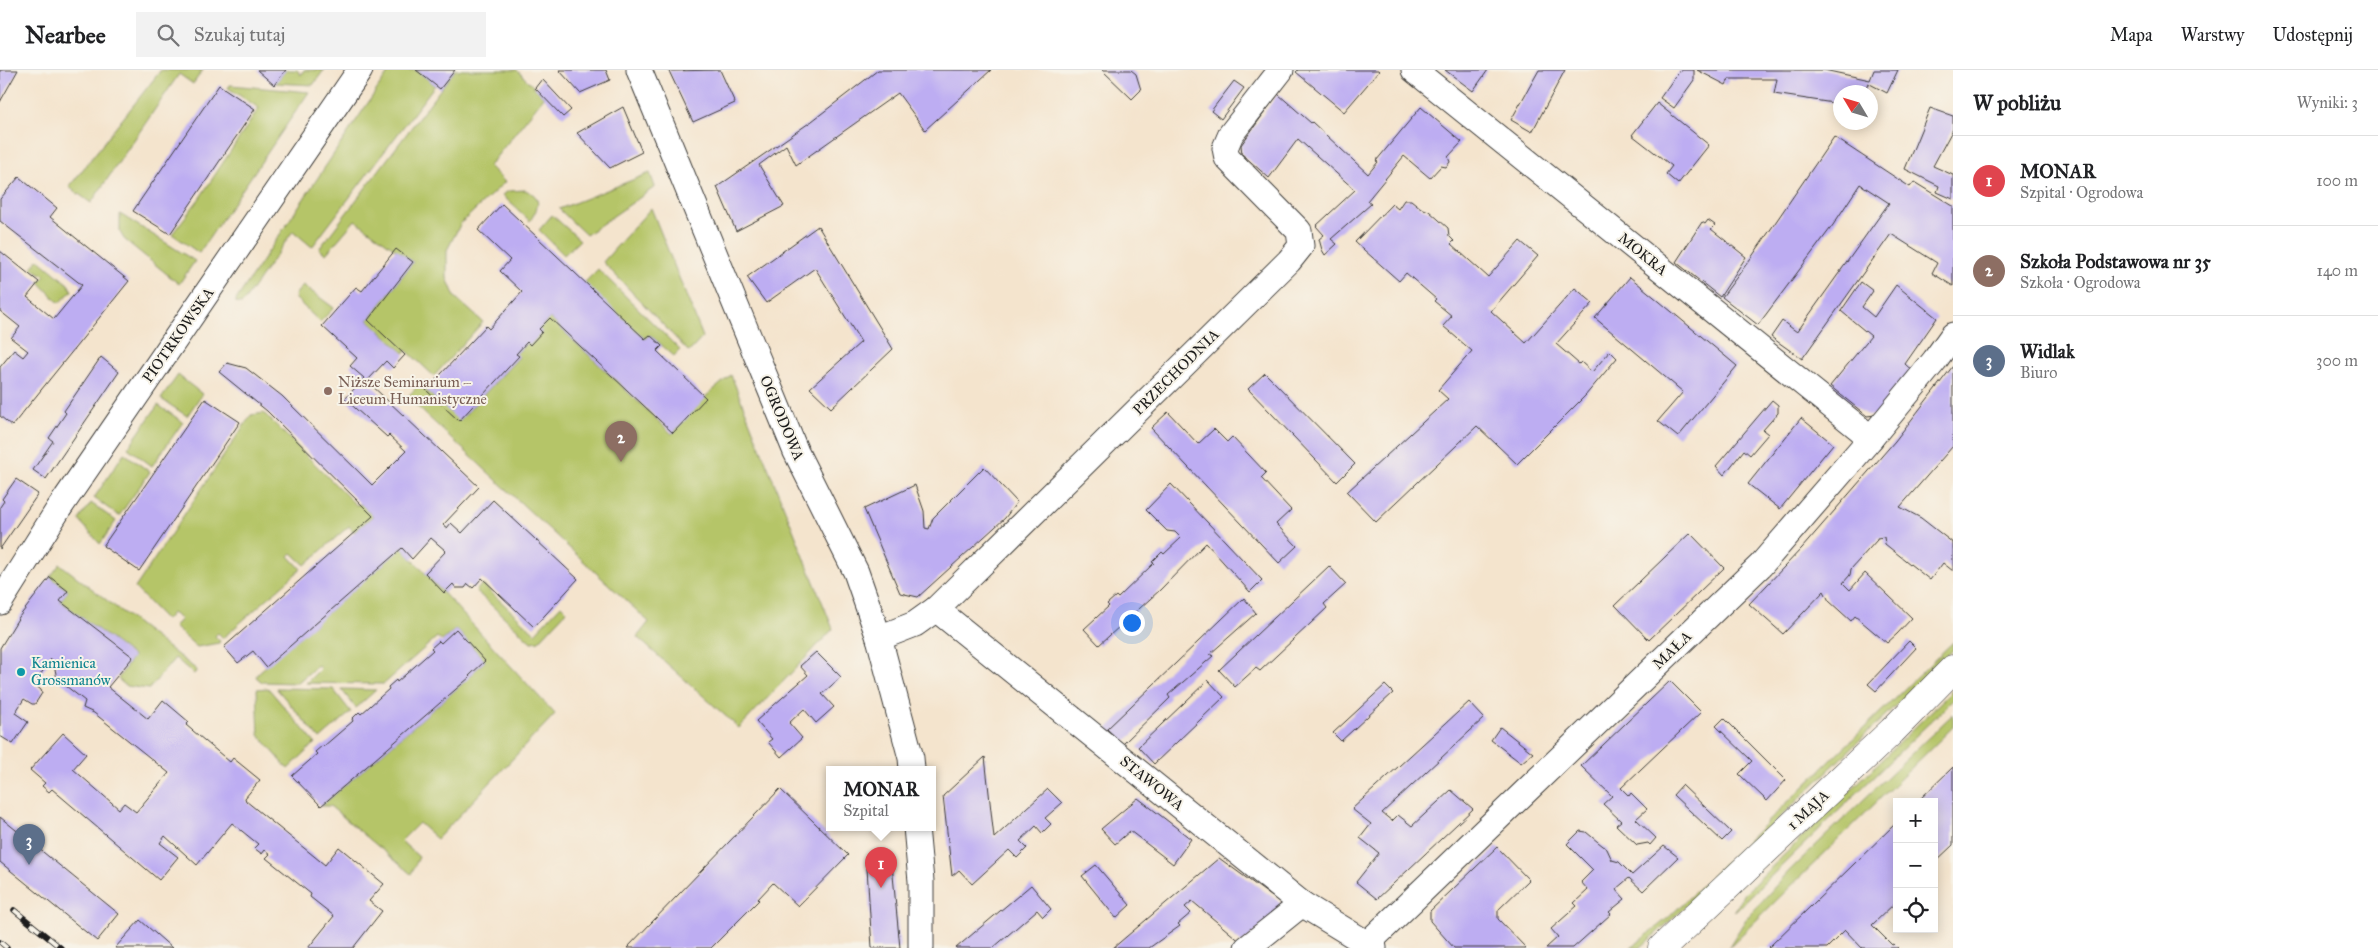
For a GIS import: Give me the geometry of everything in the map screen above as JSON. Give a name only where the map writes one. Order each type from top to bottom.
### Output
[{"type":"main road","name":"1 MAJA","points":[[1662,948],[1892,731],[1953,669]]},
{"type":"street","name":"PIOTRKOWSKA","points":[[0,602],[58,510],[360,70]]},
{"type":"street","name":"OGRODOWA","points":[[639,70],[796,452],[856,572],[879,638],[912,766]]},
{"type":"street","name":"PRZECHODNIA","points":[[879,638],[915,624],[936,609],[1282,268],[1301,246],[1299,231],[1227,158],[1225,148],[1231,134],[1281,70]]},
{"type":"street","name":"MOKRA","points":[[1414,70],[1871,438]]},
{"type":"street","name":"MAŁA","points":[[1371,946],[1761,565],[1871,438],[1953,335]]},
{"type":"street","name":"STAWOWA","points":[[936,609],[1302,904],[1371,946]]},
{"type":"street","points":[[916,831],[921,881],[921,948]]},
{"type":"street","points":[[1246,948],[1302,904]]},
{"type":"green space","points":[[161,70],[203,70],[193,84],[179,74],[91,203],[69,187]]},
{"type":"green space","points":[[286,70],[297,70],[301,75],[304,70],[324,70],[313,85],[275,83]]},
{"type":"green space","points":[[390,70],[416,70],[435,85],[312,247],[293,231],[242,304],[236,303],[236,300]]},
{"type":"green space","points":[[455,70],[517,70],[544,97],[489,166],[505,182],[461,223],[447,250],[447,278],[455,297],[483,322],[434,376],[406,350],[404,353],[368,320],[413,262],[355,220],[326,254],[319,249]]},
{"type":"green space","points":[[230,85],[309,92],[199,253],[172,234],[199,199],[259,108],[228,88]]},
{"type":"green space","points":[[650,173],[655,187],[586,235],[559,209]]},
{"type":"green space","points":[[525,190],[535,196],[538,203],[530,221],[502,195],[509,191]]},
{"type":"green space","points":[[651,208],[703,337],[689,352],[603,262]]},
{"type":"green space","points":[[120,214],[195,261],[179,284],[124,239],[120,232]]},
{"type":"green space","points":[[552,215],[580,240],[564,255],[539,230]]},
{"type":"green space","points":[[38,259],[68,284],[72,291],[59,303],[39,282],[45,276],[32,268]]},
{"type":"green space","points":[[598,269],[680,350],[674,356],[650,335],[645,339],[584,283]]},
{"type":"green space","points":[[303,285],[334,308],[320,322],[296,299],[295,295]]},
{"type":"green space","points":[[550,318],[672,434],[705,397],[731,375],[833,629],[739,728],[637,637],[649,622],[407,397],[419,385],[460,420],[519,357],[516,354],[527,342],[530,344],[542,332],[539,329]]},
{"type":"green space","points":[[178,375],[202,394],[187,416],[161,399]]},
{"type":"green space","points":[[158,405],[183,422],[152,466],[128,448]]},
{"type":"green space","points":[[264,413],[356,505],[362,504],[373,516],[354,532],[349,526],[305,565],[292,553],[289,556],[301,569],[223,638],[218,633],[215,636],[220,641],[219,643],[197,647],[174,627],[181,619],[172,613],[166,620],[135,588],[251,415]]},
{"type":"green space","points":[[124,453],[150,472],[119,516],[94,498]]},
{"type":"green space","points":[[91,503],[116,521],[100,544],[79,520]]},
{"type":"green space","points":[[402,548],[555,714],[437,839],[419,823],[401,841],[419,857],[411,874],[330,806],[321,806],[469,678],[485,661],[456,629],[442,641],[437,637],[384,684],[306,683],[320,669],[318,665],[297,683],[262,682],[256,677],[258,673]]},
{"type":"green space","points":[[60,564],[197,670],[194,674],[175,658],[149,689],[126,686],[118,679],[133,656],[60,601],[68,591],[50,577]]},
{"type":"green space","points":[[482,584],[535,633],[561,605],[567,611],[539,641],[531,642],[476,591]]},
{"type":"green space","points":[[1953,642],[1953,650],[1709,886],[1640,948],[1631,948],[1669,917]]},
{"type":"green space","points":[[268,688],[315,743],[288,769],[259,735],[257,689]]},
{"type":"green space","points":[[276,688],[333,689],[351,712],[320,739]]},
{"type":"green space","points":[[341,689],[376,690],[356,708]]},
{"type":"green space","points":[[1953,690],[1953,700],[1734,912],[1745,893]]},
{"type":"green space","points":[[1953,714],[1953,727],[1728,948],[1746,919],[1789,871]]},
{"type":"building","points":[[0,70],[18,70],[0,102]]},
{"type":"building","points":[[257,70],[286,70],[274,85]]},
{"type":"building","points":[[416,70],[455,70],[440,89]]},
{"type":"building","points":[[559,70],[606,70],[610,80],[580,93]]},
{"type":"building","points":[[720,70],[735,103],[693,122],[669,71]]},
{"type":"building","points":[[878,70],[991,70],[925,130],[898,93],[796,165],[786,145],[759,165],[784,206],[736,231],[717,187],[812,121]]},
{"type":"building","points":[[1102,70],[1131,70],[1136,74],[1141,90],[1132,99]]},
{"type":"building","points":[[1298,70],[1379,71],[1344,112],[1296,72]]},
{"type":"building","points":[[1445,70],[1488,70],[1473,91]]},
{"type":"building","points":[[1539,70],[1565,70],[1532,132],[1511,120]]},
{"type":"building","points":[[1680,70],[1694,70],[1694,80],[1674,108],[1660,98]]},
{"type":"building","points":[[1697,70],[1824,70],[1870,80],[1874,70],[1898,70],[1887,93],[1878,88],[1878,85],[1868,83],[1867,85],[1833,85],[1833,103],[1774,94],[1777,79],[1729,79],[1726,85]]},
{"type":"building","points":[[542,79],[571,110],[563,117],[535,88]]},
{"type":"building","points":[[1234,81],[1244,88],[1221,119],[1211,111]]},
{"type":"building","points":[[219,85],[255,109],[170,234],[133,211]]},
{"type":"building","points":[[1278,94],[1312,122],[1368,174],[1378,162],[1376,161],[1421,107],[1462,142],[1448,157],[1450,162],[1446,167],[1441,166],[1430,178],[1404,156],[1367,201],[1371,204],[1331,239],[1337,244],[1325,255],[1319,239],[1324,235],[1316,226],[1355,190],[1298,139],[1269,178],[1242,154],[1241,145]]},
{"type":"building","points":[[1657,103],[1709,145],[1678,184],[1666,174],[1672,166],[1632,135]]},
{"type":"building","points":[[623,107],[642,152],[610,168],[577,133]]},
{"type":"building","points":[[1930,108],[1953,116],[1953,129],[1933,166],[1953,175],[1953,199],[1937,192],[1939,186],[1905,169]]},
{"type":"building","points":[[1834,137],[1910,187],[1914,182],[1953,206],[1953,286],[1932,273],[1937,263],[1891,234],[1802,359],[1771,337],[1782,321],[1797,332],[1889,203],[1860,184],[1833,225],[1758,325],[1722,297]]},
{"type":"building","points":[[19,177],[57,208],[50,217],[129,281],[12,426],[0,416],[0,367],[14,350],[23,357],[28,351],[11,338],[20,327],[0,311],[0,251],[39,282],[27,297],[54,319],[82,285],[0,221],[0,199]]},
{"type":"building","points":[[1404,200],[1411,200],[1421,208],[1429,211],[1448,228],[1449,236],[1454,241],[1451,244],[1488,277],[1520,241],[1538,256],[1491,311],[1526,343],[1575,288],[1593,303],[1556,344],[1579,364],[1581,362],[1592,372],[1610,351],[1617,358],[1585,396],[1517,464],[1477,426],[1376,522],[1347,492],[1448,399],[1438,390],[1472,351],[1443,326],[1452,316],[1434,301],[1436,299],[1406,273],[1399,281],[1355,242],[1392,204],[1398,209]]},
{"type":"building","points":[[502,204],[645,339],[650,335],[662,346],[657,351],[706,398],[673,433],[550,318],[539,329],[542,332],[530,345],[527,342],[516,354],[519,356],[459,421],[426,390],[486,326],[489,329],[522,292],[500,271],[510,260],[478,230]]},
{"type":"building","points":[[1708,220],[1715,225],[1711,229],[1746,257],[1720,297],[1676,262],[1702,222],[1705,224]]},
{"type":"building","points":[[818,226],[893,349],[831,408],[810,388],[861,342],[815,268],[766,303],[747,277]]},
{"type":"building","points":[[396,249],[413,262],[368,320],[405,355],[393,368],[386,361],[367,381],[479,487],[443,525],[447,528],[451,523],[462,533],[493,500],[578,579],[534,627],[482,578],[473,588],[468,584],[465,588],[456,588],[453,584],[444,593],[425,573],[446,551],[431,538],[412,559],[402,548],[266,667],[253,651],[238,663],[224,647],[373,516],[267,411],[219,372],[227,363],[246,368],[282,396],[372,485],[406,451],[389,435],[387,437],[345,399],[364,378],[350,366],[357,358],[322,326],[356,287],[362,291]]},
{"type":"building","points":[[1630,277],[1737,366],[1678,437],[1658,421],[1683,392],[1595,318]]},
{"type":"building","points":[[1861,282],[1873,291],[1862,307],[1874,317],[1896,285],[1937,318],[1905,364],[1917,375],[1884,414],[1867,416],[1830,386],[1871,336],[1841,311]]},
{"type":"building","points":[[101,357],[119,372],[46,479],[33,470],[53,441],[49,438],[66,413],[64,411]]},
{"type":"building","points":[[1953,366],[1953,446],[1900,507],[1921,518],[1953,543],[1953,571],[1943,563],[1930,580],[1885,544],[1884,537],[1877,538],[1851,569],[1850,575],[1843,583],[1850,590],[1865,573],[1912,618],[1897,634],[1887,643],[1855,616],[1851,621],[1829,601],[1824,591],[1783,634],[1749,604],[1802,548],[1895,441]]},
{"type":"building","points":[[1265,373],[1355,464],[1337,482],[1248,389]]},
{"type":"building","points":[[205,399],[240,422],[139,571],[103,546]]},
{"type":"building","points":[[1772,400],[1778,405],[1778,413],[1763,430],[1768,434],[1750,455],[1744,450],[1724,475],[1716,466]]},
{"type":"building","points":[[1168,412],[1198,444],[1214,429],[1227,442],[1232,437],[1266,473],[1261,478],[1291,510],[1276,524],[1297,546],[1279,563],[1151,428]]},
{"type":"building","points":[[1801,418],[1833,444],[1780,509],[1748,484]]},
{"type":"building","points":[[984,467],[1017,502],[1005,518],[918,597],[900,593],[864,509],[915,485],[924,511],[925,528],[929,529],[933,518]]},
{"type":"building","points":[[16,479],[38,494],[0,549],[0,507],[4,501],[2,499]]},
{"type":"building","points":[[1171,484],[1262,580],[1250,592],[1206,543],[1160,590],[1099,645],[1084,629],[1109,606],[1107,604],[1116,596],[1118,598],[1154,563],[1152,562],[1162,552],[1164,554],[1181,538],[1175,532],[1167,531],[1146,510]]},
{"type":"building","points":[[1690,533],[1724,568],[1649,640],[1615,605]]},
{"type":"building","points":[[1329,566],[1346,584],[1324,604],[1327,608],[1260,671],[1256,668],[1235,687],[1219,670]]},
{"type":"building","points":[[50,577],[68,591],[60,601],[133,657],[108,687],[148,719],[163,700],[189,722],[186,725],[230,762],[233,758],[260,780],[245,798],[246,801],[325,865],[339,847],[384,884],[369,901],[382,911],[353,948],[308,948],[334,916],[310,897],[311,894],[266,858],[270,854],[265,850],[262,854],[254,848],[258,844],[232,823],[197,865],[165,836],[160,843],[178,857],[159,880],[52,789],[49,792],[42,786],[45,783],[30,770],[63,733],[86,754],[73,769],[119,809],[124,803],[136,812],[169,773],[94,713],[83,708],[85,701],[57,679],[55,669],[57,664],[51,659],[34,684],[42,693],[35,704],[24,699],[15,713],[28,722],[13,744],[0,736],[0,648],[19,617]]},
{"type":"building","points":[[1244,598],[1256,613],[1210,654],[1213,656],[1168,695],[1170,698],[1123,744],[1107,729]]},
{"type":"building","points":[[456,629],[485,661],[470,677],[321,806],[292,776],[317,754],[315,752],[353,721],[352,719],[359,712],[361,714],[389,689],[388,687],[396,680],[397,682],[433,650],[431,648],[439,641],[441,643]]},
{"type":"building","points":[[1909,641],[1916,648],[1876,691],[1868,684]]},
{"type":"building","points":[[816,652],[841,677],[822,694],[834,707],[816,723],[804,709],[789,723],[802,738],[781,757],[768,742],[772,739],[756,721],[808,675],[800,666]]},
{"type":"building","points":[[1208,680],[1224,697],[1154,764],[1138,747]]},
{"type":"building","points":[[1670,681],[1701,712],[1621,788],[1629,796],[1631,793],[1647,809],[1636,819],[1656,838],[1650,845],[1648,843],[1637,845],[1616,825],[1621,821],[1603,804],[1612,796],[1581,766]]},
{"type":"building","points":[[1385,685],[1393,693],[1341,741],[1333,733]]},
{"type":"building","points":[[1469,702],[1484,718],[1382,813],[1392,821],[1398,815],[1412,826],[1451,790],[1473,809],[1377,899],[1356,882],[1379,853],[1360,838],[1371,824],[1352,809]]},
{"type":"building","points":[[1724,718],[1786,780],[1767,801],[1739,774],[1752,761],[1716,726]]},
{"type":"building","points":[[1500,727],[1533,753],[1521,763],[1491,740]]},
{"type":"building","points":[[985,757],[994,838],[1048,789],[1062,803],[1045,818],[1051,824],[1042,833],[1036,826],[1020,841],[1027,848],[1017,858],[1009,850],[972,884],[959,870],[952,876],[943,796]]},
{"type":"building","points":[[1953,767],[1953,845],[1938,859],[1938,798],[1921,798]]},
{"type":"building","points":[[1682,785],[1731,832],[1722,841],[1673,795]]},
{"type":"building","points":[[780,789],[848,855],[798,906],[773,883],[759,900],[711,948],[627,948]]},
{"type":"building","points":[[1138,798],[1191,839],[1173,864],[1130,831],[1115,844],[1101,829]]},
{"type":"building","points":[[0,817],[119,914],[97,941],[0,862]]},
{"type":"building","points":[[1893,826],[1893,905],[1872,925],[1892,945],[1894,944],[1898,948],[1862,948],[1845,930],[1827,948],[1768,948]]},
{"type":"building","points":[[1580,831],[1586,832],[1607,849],[1612,860],[1619,862],[1632,875],[1664,846],[1678,857],[1643,891],[1629,878],[1616,889],[1625,899],[1609,912],[1611,914],[1573,948],[1546,948],[1558,937],[1551,929],[1577,906],[1574,903],[1588,890],[1581,882],[1593,870],[1567,844]]},
{"type":"building","points":[[1497,847],[1529,880],[1498,910],[1498,919],[1526,948],[1454,948],[1430,921],[1430,911]]},
{"type":"building","points":[[1219,858],[1286,907],[1242,943],[1192,901],[1185,907],[1191,913],[1178,924],[1180,926],[1149,948],[1113,948]]},
{"type":"building","points":[[892,865],[900,948],[872,948],[867,868]]},
{"type":"building","points":[[1096,865],[1130,905],[1116,918],[1082,876]]},
{"type":"building","points":[[1031,885],[1051,909],[1043,917],[1037,910],[993,948],[956,948]]},
{"type":"building","points":[[140,920],[172,948],[115,948]]},
{"type":"railway","points":[[14,910],[61,948]]},
{"type":"railway","points":[[0,942],[7,948]]},
{"type":"place","name":"Niższe Seminarium – Liceum Humanistyczne","points":[[328,391]]},
{"type":"place","name":"Szkoła Podstawowa nr 35","points":[[621,462]]},
{"type":"place","name":"Kamienica Grossmanów","points":[[21,672]]},
{"type":"place","name":"Widlak","points":[[29,865]]},
{"type":"place","name":"MONAR","points":[[881,888]]}]
